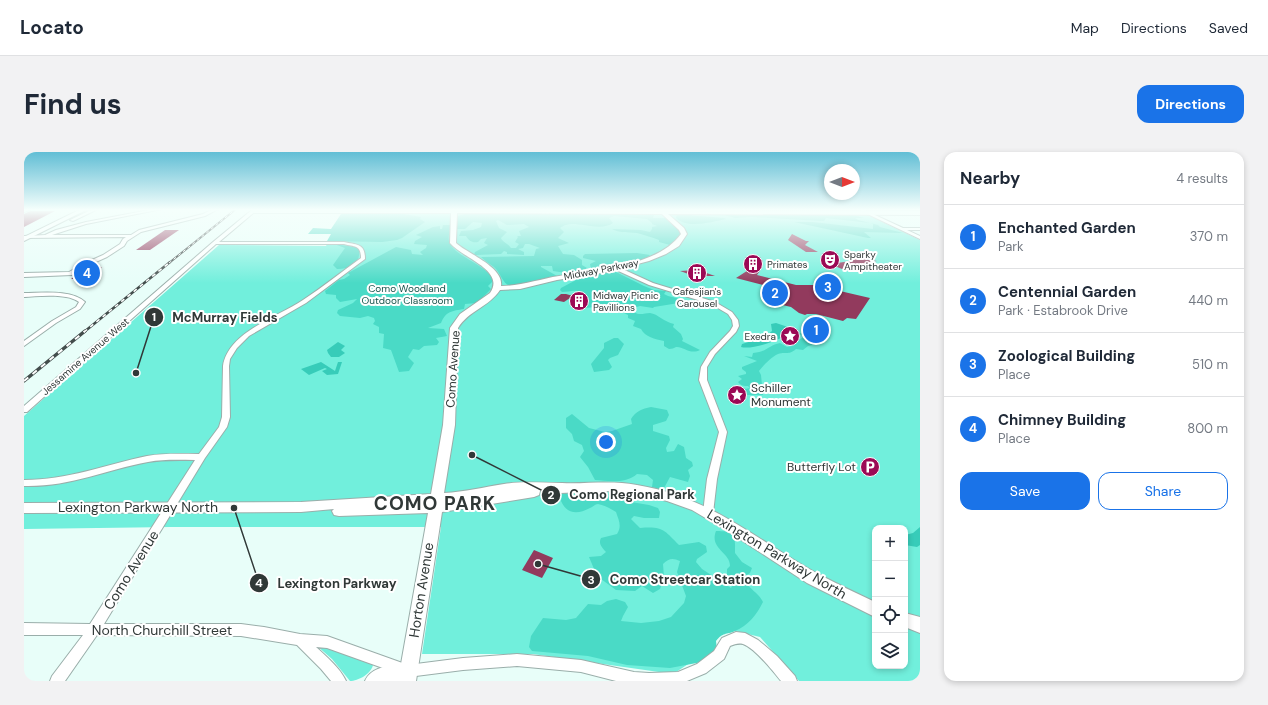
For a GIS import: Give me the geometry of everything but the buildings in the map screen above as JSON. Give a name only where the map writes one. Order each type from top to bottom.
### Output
[{"type":"street","points":[[45,236],[50,234]]},
{"type":"street","points":[[24,275],[70,274],[105,256],[122,245],[130,236],[136,234]]},
{"type":"street","name":"Jessamine Avenue West","points":[[24,410],[226,234]]},
{"type":"street","points":[[453,234],[453,243],[458,249],[492,270],[497,279],[497,288]]},
{"type":"street","name":"Midway Parkway","points":[[497,288],[513,288],[556,278],[616,268],[657,256],[670,249],[683,238],[684,234]]},
{"type":"street","points":[[911,234],[920,238]]},
{"type":"street","points":[[25,237],[130,236]]},
{"type":"street","name":"Como Avenue","points":[[57,681],[94,629],[201,457],[223,428],[226,411],[226,366],[227,359],[234,347],[247,335],[304,302],[363,259],[363,251],[360,247],[344,243],[215,243]]},
{"type":"street","points":[[616,268],[651,284],[713,303],[730,313],[735,320],[736,326],[733,332],[712,352],[704,367],[703,380],[723,432],[712,480],[708,513]]},
{"type":"street","name":"Como Avenue","points":[[436,503],[449,425],[454,328],[464,314],[488,298],[497,288]]},
{"type":"street","points":[[24,295],[67,296],[78,298],[82,302],[78,308],[54,322],[24,344]]},
{"type":"street","points":[[24,483],[43,483],[77,478],[150,459],[167,457],[201,457]]},
{"type":"street","name":"Lexington Parkway North","points":[[24,508],[172,502],[301,507],[328,511],[436,503],[472,503],[560,488],[612,487],[653,492],[687,503],[708,513],[812,578],[872,608]]},
{"type":"street","name":"Horton Avenue","points":[[405,678],[436,503]]},
{"type":"street","points":[[908,621],[920,625]]},
{"type":"street","name":"North Churchill Street","points":[[24,629],[242,630],[264,632],[300,640],[327,642],[405,678],[426,668],[488,661],[518,660],[581,666],[634,679],[664,680],[678,678],[701,669],[719,655],[726,642],[736,638],[745,639],[763,651],[790,681]]},
{"type":"street","points":[[300,640],[326,665],[339,681]]},
{"type":"street","points":[[374,681],[383,676],[405,678]]},
{"type":"green space","points":[[308,234],[408,234],[397,240],[382,242],[327,241],[331,234]]},
{"type":"green space","points":[[332,234],[907,234],[920,240],[920,681],[799,681],[760,637],[723,628],[702,655],[673,674],[533,654],[422,654],[441,527],[171,527],[24,529],[24,416],[219,245],[326,246]]},
{"type":"green space","name":"Como Woodland Outdoor Classroom","points":[[419,234],[449,234],[449,241],[451,246],[456,251],[483,268],[493,278],[492,282],[488,286],[491,289],[477,303],[465,304],[464,309],[450,312],[445,316],[441,323],[428,328],[444,329],[447,336],[436,338],[439,342],[437,345],[424,346],[419,350],[413,349],[408,357],[414,363],[409,371],[399,372],[391,350],[383,348],[384,334],[379,333],[379,327],[373,324],[375,321],[374,318],[368,316],[360,318],[340,316],[337,313],[338,310],[353,303],[357,299],[340,302],[336,298],[336,295],[326,294],[325,291],[339,280],[350,275],[348,273],[396,247],[411,250],[412,254],[423,255],[420,252],[426,248],[427,245],[414,244],[415,241],[422,237],[416,235]]},
{"type":"green space","points":[[460,234],[505,234],[501,238],[511,248],[516,248],[519,244],[515,242],[518,237],[517,236],[521,236],[520,234],[562,234],[558,238],[569,243],[558,246],[563,254],[574,255],[582,260],[582,265],[587,268],[586,270],[573,274],[553,271],[552,266],[541,266],[559,277],[513,287],[509,286],[504,282],[497,270],[481,257],[534,256],[536,249],[540,248],[525,244],[523,248],[518,249],[524,252],[524,255],[507,254],[507,252],[504,251],[501,254],[474,255],[475,252],[488,245],[484,243],[487,238],[481,239],[478,242],[472,242],[466,236],[459,236]]},
{"type":"green space","points":[[639,234],[680,234],[681,235],[670,245],[659,242],[659,240]]},
{"type":"green space","points":[[848,234],[866,234],[871,238]]},
{"type":"green space","points":[[334,244],[356,247],[359,249],[357,262],[351,267],[337,269],[333,265],[345,248]]},
{"type":"green space","points":[[637,253],[650,255],[647,258],[611,268],[593,271],[590,264],[596,261],[583,258],[585,254]]},
{"type":"green space","points":[[614,271],[654,290],[666,291],[664,294],[668,296],[685,300],[685,302],[653,308],[640,306],[633,308],[634,312],[636,313],[650,313],[674,324],[673,327],[681,334],[683,339],[682,341],[700,350],[693,352],[679,347],[669,349],[664,346],[664,341],[651,337],[645,334],[641,329],[633,326],[635,321],[628,318],[628,315],[621,309],[607,306],[585,308],[583,306],[586,305],[582,299],[583,294],[581,292],[562,292],[560,290],[576,280],[576,277]]},
{"type":"green space","points":[[807,331],[816,333],[820,343],[808,346],[803,350],[796,349],[789,353],[781,353],[770,359],[759,371],[761,375],[763,395],[747,395],[743,391],[750,388],[748,386],[741,385],[738,382],[742,379],[738,376],[746,374],[742,367],[757,361],[744,356],[752,357],[753,353],[762,351],[780,343],[787,347],[792,346],[792,343],[806,336],[797,334]]},
{"type":"green space","points":[[614,338],[618,338],[624,344],[618,355],[608,360],[612,367],[609,370],[594,372],[591,364],[604,348],[604,343]]},
{"type":"green space","points":[[651,407],[667,410],[669,415],[666,421],[653,425],[653,431],[669,436],[670,440],[666,448],[667,452],[674,451],[678,444],[684,447],[686,458],[692,462],[693,466],[688,470],[690,476],[688,482],[670,477],[663,490],[652,487],[653,480],[647,475],[637,474],[622,481],[595,480],[588,467],[580,457],[584,451],[582,445],[574,441],[572,434],[566,428],[566,418],[572,414],[589,428],[605,432],[632,424],[631,419],[637,412]]},
{"type":"green space","points":[[562,494],[617,494],[631,502],[658,508],[660,512],[659,518],[634,516],[631,519],[640,528],[654,528],[662,530],[679,545],[699,542],[706,546],[707,552],[697,559],[696,562],[702,569],[731,588],[734,582],[727,575],[727,569],[730,566],[729,561],[717,546],[715,537],[716,531],[731,533],[735,538],[735,553],[742,562],[752,568],[750,573],[745,576],[745,580],[763,602],[758,611],[752,619],[740,629],[718,638],[716,641],[717,651],[707,661],[670,668],[627,665],[588,656],[532,651],[529,647],[531,636],[543,618],[566,620],[576,618],[588,604],[601,605],[607,601],[616,599],[625,602],[628,607],[621,621],[641,623],[659,621],[671,617],[684,603],[686,596],[677,572],[680,561],[675,559],[671,559],[663,564],[664,577],[660,589],[653,593],[642,586],[635,591],[616,590],[597,576],[589,557],[601,556],[606,552],[600,544],[600,540],[601,538],[617,534],[620,526],[619,521],[616,512],[598,504],[581,512],[569,511],[561,501]]},
{"type":"green space","points":[[316,645],[332,648],[371,663],[373,665],[372,668],[364,676],[357,680],[350,681],[332,659]]},
{"type":"shaded area","points":[[776,323],[788,327],[787,335],[764,344],[745,348],[741,347],[742,344],[765,337],[772,331],[771,324]]},
{"type":"shaded area","points":[[338,342],[345,346],[341,350],[345,353],[339,357],[331,357],[327,350]]},
{"type":"shaded area","points":[[321,362],[335,371],[338,362],[342,362],[338,374],[327,375],[322,371],[327,369],[325,368],[309,375],[301,369]]},
{"type":"shaded area","points":[[920,527],[920,545],[917,547],[908,546],[908,534],[913,533]]},
{"type":"railway","points":[[169,263],[205,234]]},
{"type":"railway","points":[[84,332],[170,262]]},
{"type":"railway","points":[[24,381],[85,331]]},
{"type":"place","name":"Sparky Ampitheater","points":[[830,260]]},
{"type":"place","name":"Primates","points":[[753,264]]},
{"type":"place","name":"Chimney Building","points":[[87,273]]},
{"type":"place","name":"Cafesjian's Carousel","points":[[697,273]]},
{"type":"place","name":"Zoological Building","points":[[828,287]]},
{"type":"place","name":"Centennial Garden","points":[[775,293]]},
{"type":"place","name":"Midway Picnic Pavillions","points":[[579,301]]},
{"type":"place","name":"Enchanted Garden","points":[[816,330]]},
{"type":"place","name":"Exedra","points":[[790,336]]},
{"type":"place","name":"McMurray Fields","points":[[136,373]]},
{"type":"place","name":"Schiller Monument","points":[[737,395]]},
{"type":"place","name":"Como Regional Park","points":[[472,455]]},
{"type":"place","name":"Butterfly Lot","points":[[870,467]]},
{"type":"place","name":"Lexington Parkway","points":[[234,508]]},
{"type":"place","name":"Como Streetcar Station","points":[[538,564]]},
{"type":"district","name":"COMO PARK","points":[[435,503]]}]
